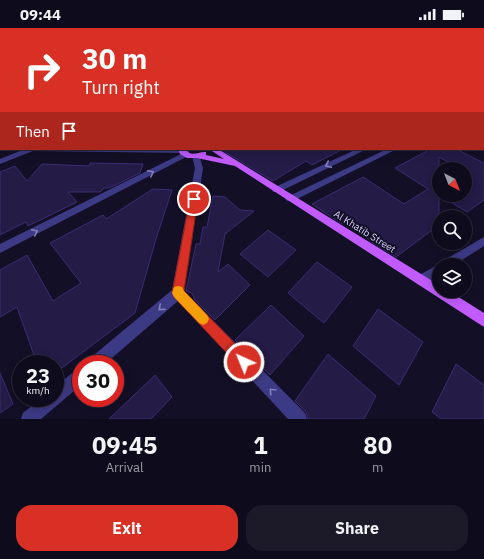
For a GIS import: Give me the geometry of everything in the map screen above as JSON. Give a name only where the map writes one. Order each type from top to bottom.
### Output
[{"type":"main road","points":[[189,153],[204,154],[207,150]]},
{"type":"main road","name":"Al Khatib Street","points":[[215,150],[234,164],[484,320]]},
{"type":"main road","name":"Al Khatib Street","points":[[189,153],[234,164]]},
{"type":"street","points":[[0,162],[30,150]]},
{"type":"street","points":[[71,150],[189,153]]},
{"type":"street","points":[[276,190],[361,150]]},
{"type":"street","points":[[290,199],[391,150]]},
{"type":"street","points":[[0,249],[189,153]]},
{"type":"street","points":[[105,355],[178,293],[199,168],[189,153]]},
{"type":"street","points":[[456,258],[484,241]]},
{"type":"street","points":[[421,280],[432,273]]},
{"type":"street","points":[[178,293],[299,419]]},
{"type":"street","points":[[64,389],[72,382]]},
{"type":"street","points":[[29,419],[43,407]]},
{"type":"building","points":[[225,150],[341,150],[312,165],[306,161],[273,181],[225,152]]},
{"type":"building","points":[[426,150],[458,150],[484,163],[484,200],[470,210],[464,210],[451,202],[472,202],[472,162],[448,162],[439,157],[439,162],[432,162],[432,202],[439,202],[439,210],[432,210],[432,230],[396,257],[373,243],[347,221],[342,224],[312,204],[363,177],[404,204],[428,189],[395,168],[427,151]]},
{"type":"building","points":[[90,163],[143,164],[140,173],[109,188],[104,188],[100,192],[68,192],[77,202],[28,226],[26,222],[0,235],[0,172],[15,166],[27,181],[42,164],[89,166]]},
{"type":"building","points":[[153,189],[172,190],[156,239],[135,313],[79,355],[72,355],[72,360],[64,366],[64,355],[34,355],[17,307],[0,317],[0,270],[27,255],[53,301],[81,283],[50,243],[103,215],[106,219]]},
{"type":"building","points":[[213,196],[225,197],[240,210],[254,211],[225,234],[218,272],[228,264],[250,285],[215,320],[195,300],[192,293],[186,291],[196,244],[200,244],[203,227],[207,227]]},
{"type":"building","points":[[268,230],[296,250],[268,277],[240,254]]},
{"type":"building","points":[[317,262],[352,287],[324,323],[288,293]]},
{"type":"building","points":[[271,305],[304,336],[270,375],[235,340]]},
{"type":"building","points":[[378,309],[423,342],[399,385],[353,346]]},
{"type":"building","points":[[328,354],[376,396],[364,419],[308,419],[306,412],[295,401]]},
{"type":"building","points":[[456,364],[484,385],[484,419],[441,419],[432,412]]},
{"type":"building","points":[[0,373],[12,405],[0,413]]},
{"type":"building","points":[[155,375],[172,397],[151,419],[109,419],[122,407],[124,407],[124,405]]},
{"type":"slow traffic","points":[[178,291],[178,293],[203,319]]},
{"type":"route","points":[[194,199],[178,293],[244,362]]}]
